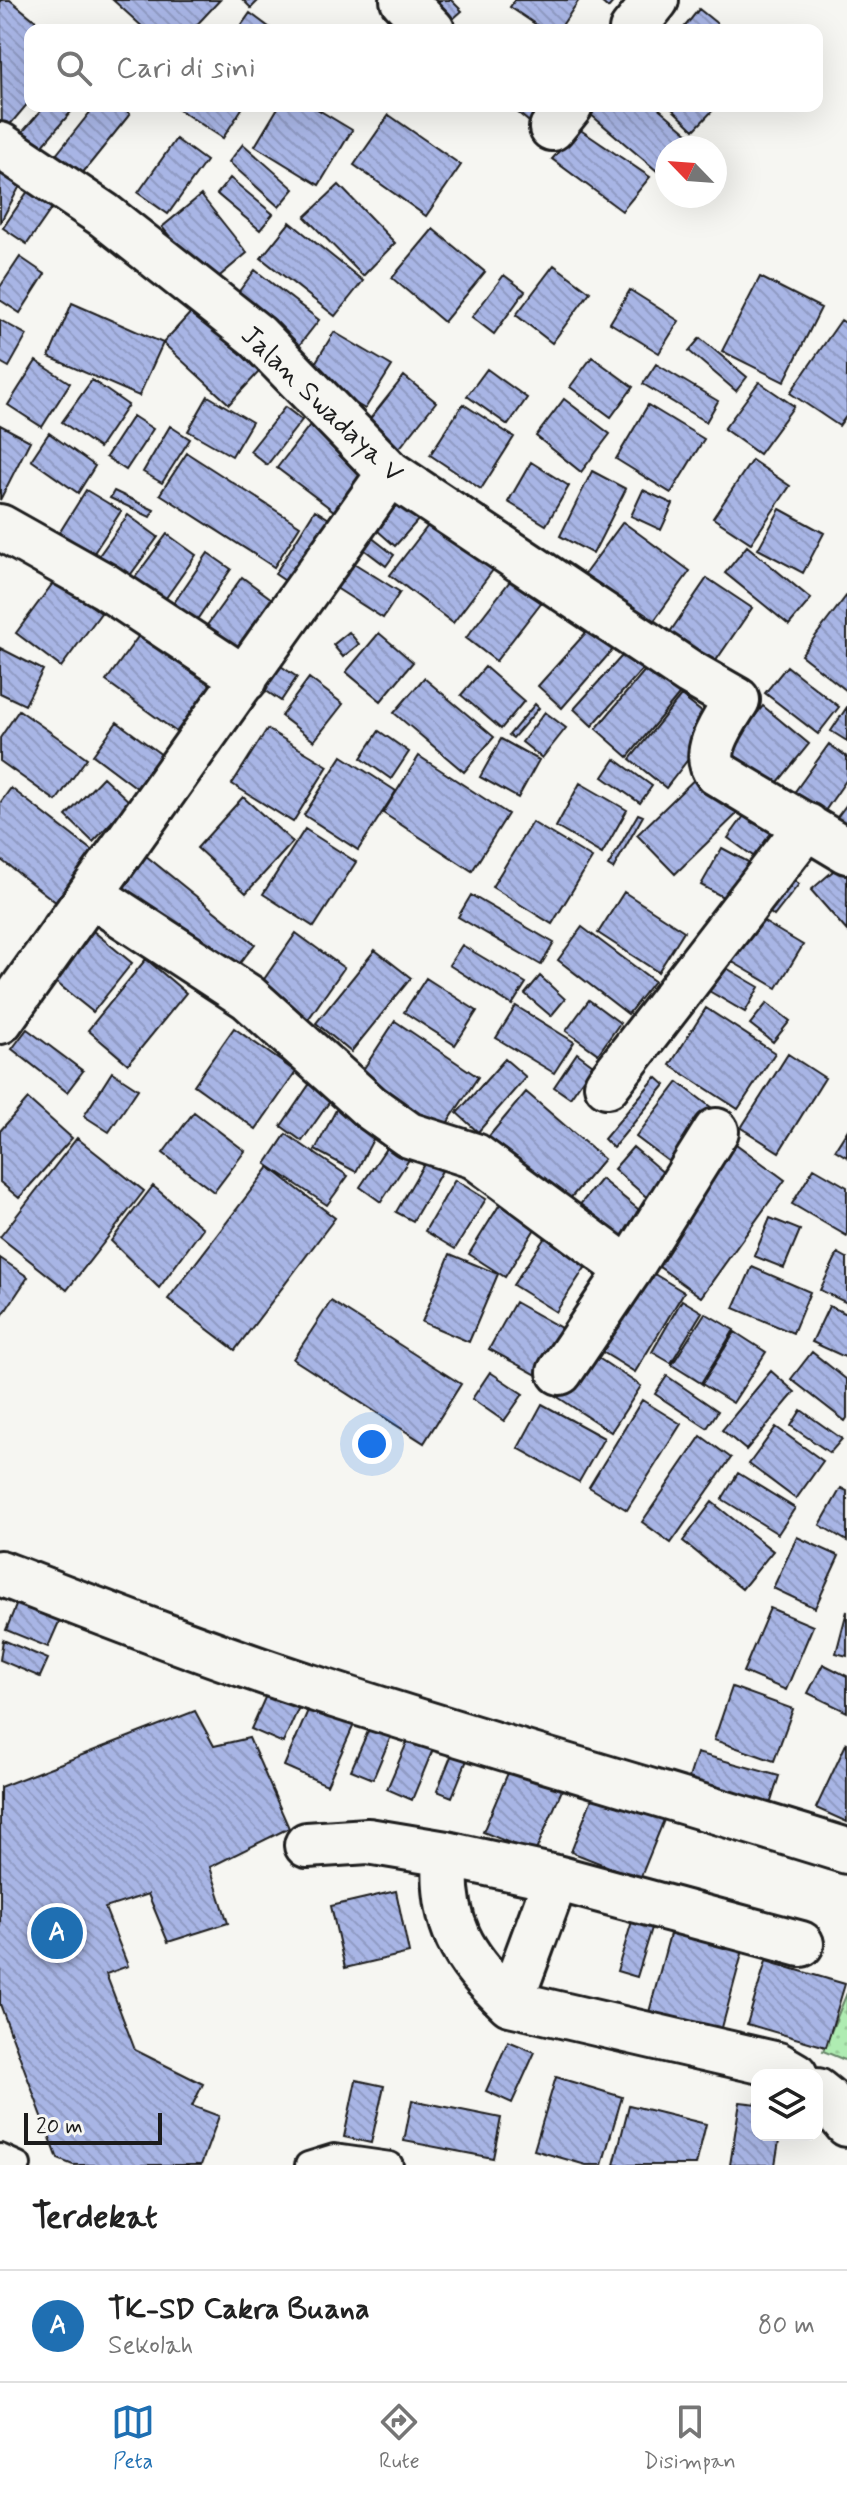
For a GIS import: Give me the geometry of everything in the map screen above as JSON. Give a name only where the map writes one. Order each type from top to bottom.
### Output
[{"type":"street","points":[[403,0],[426,24]]},
{"type":"street","points":[[637,24],[656,0]]},
{"type":"street","name":"Jalan Swadaya V","points":[[0,145],[104,215],[257,336],[390,473],[690,673],[737,700],[711,750],[710,763],[717,773],[807,826]]},
{"type":"street","points":[[0,1021],[390,473]]},
{"type":"street","points":[[0,527],[105,586],[245,679]]},
{"type":"street","points":[[607,1085],[807,826],[847,851]]},
{"type":"street","points":[[92,895],[248,997],[370,1107],[409,1135],[475,1156],[629,1270]]},
{"type":"street","points":[[560,1372],[629,1270],[716,1131]]},
{"type":"street","points":[[0,1573],[183,1643],[320,1690],[641,1791],[847,1851]]},
{"type":"street","points":[[307,1845],[368,1841],[446,1854],[556,1878],[801,1944]]},
{"type":"street","points":[[446,1854],[444,1881],[448,1907],[458,1936],[480,1974],[510,2003],[785,2069]]},
{"type":"street","points":[[510,2003],[556,1878]]},
{"type":"street","points":[[823,2096],[847,2124]]},
{"type":"lane","points":[[0,2157],[18,2165]]},
{"type":"lane","points":[[308,2165],[315,2160],[334,2157],[390,2165]]},
{"type":"green space","points":[[847,1993],[847,2061],[823,2051]]},
{"type":"building","points":[[0,0],[10,0],[40,24],[24,24],[24,108],[2,134]]},
{"type":"building","points":[[113,0],[220,0],[198,24],[139,24]]},
{"type":"building","points":[[243,0],[259,0],[251,8]]},
{"type":"building","points":[[417,0],[451,0],[462,11],[447,24],[441,24]]},
{"type":"building","points":[[515,0],[579,0],[563,24],[535,24],[510,7]]},
{"type":"building","points":[[599,0],[615,0],[608,8]]},
{"type":"building","points":[[699,9],[718,24],[687,24]]},
{"type":"building","points":[[250,13],[265,24],[242,24]]},
{"type":"building","points":[[40,112],[71,112],[31,159],[13,143]]},
{"type":"building","points":[[90,112],[130,114],[81,175],[56,155]]},
{"type":"building","points":[[183,112],[240,112],[223,138]]},
{"type":"building","points":[[275,112],[322,112],[352,130],[319,185],[255,146]]},
{"type":"building","points":[[517,112],[545,112],[534,126]]},
{"type":"building","points":[[588,112],[663,112],[689,134],[655,136],[655,169]]},
{"type":"building","points":[[675,112],[711,112],[694,130]]},
{"type":"building","points":[[389,115],[461,165],[426,216],[354,165]]},
{"type":"building","points":[[579,129],[650,177],[622,211],[552,159]]},
{"type":"building","points":[[176,139],[206,161],[168,214],[138,193]]},
{"type":"building","points":[[243,144],[294,189],[279,207],[229,162]]},
{"type":"building","points":[[0,173],[21,184],[0,223]]},
{"type":"building","points":[[230,178],[273,214],[260,230],[217,194]]},
{"type":"building","points":[[339,185],[395,243],[363,276],[305,217]]},
{"type":"building","points":[[30,188],[54,205],[27,244],[3,228]]},
{"type":"building","points":[[201,195],[247,253],[209,285],[162,227]]},
{"type":"building","points":[[290,222],[363,281],[335,316],[261,258]]},
{"type":"building","points":[[433,229],[485,272],[444,322],[392,278]]},
{"type":"building","points":[[20,257],[45,274],[20,313],[0,300],[0,287]]},
{"type":"building","points":[[554,265],[590,292],[552,343],[516,315]]},
{"type":"building","points":[[255,270],[319,320],[297,348],[234,298]]},
{"type":"building","points":[[504,275],[525,291],[494,334],[472,317]]},
{"type":"building","points":[[760,277],[821,308],[784,382],[722,351]]},
{"type":"building","points":[[630,290],[679,321],[659,353],[610,323]]},
{"type":"building","points":[[204,298],[271,359],[229,404],[163,343]]},
{"type":"building","points":[[72,303],[163,343],[139,396],[49,357]]},
{"type":"building","points":[[0,320],[27,335],[9,367],[0,362]]},
{"type":"building","points":[[841,320],[847,324],[847,415],[839,426],[790,393]]},
{"type":"building","points":[[334,332],[392,366],[365,409],[308,375]]},
{"type":"building","points":[[700,338],[747,377],[736,391],[689,351]]},
{"type":"building","points":[[592,357],[633,387],[611,417],[570,387]]},
{"type":"building","points":[[36,361],[70,383],[42,427],[8,405]]},
{"type":"building","points":[[656,364],[718,401],[706,422],[643,384]]},
{"type":"building","points":[[487,369],[527,398],[508,425],[467,396]]},
{"type":"building","points":[[404,376],[436,402],[394,455],[362,429]]},
{"type":"building","points":[[92,380],[128,405],[99,448],[62,422]]},
{"type":"building","points":[[759,382],[794,406],[759,454],[724,429]]},
{"type":"building","points":[[208,396],[252,422],[232,456],[188,431]]},
{"type":"building","points":[[564,399],[610,434],[581,472],[536,436]]},
{"type":"building","points":[[463,404],[514,437],[481,489],[430,455]]},
{"type":"building","points":[[648,405],[704,439],[671,493],[616,459]]},
{"type":"building","points":[[285,407],[302,420],[267,465],[250,451]]},
{"type":"building","points":[[133,416],[153,429],[126,470],[106,457]]},
{"type":"building","points":[[316,417],[389,473],[351,524],[277,468]]},
{"type":"building","points":[[0,425],[30,441],[0,500]]},
{"type":"building","points":[[170,426],[190,439],[162,483],[143,472]]},
{"type":"building","points":[[49,433],[95,466],[78,493],[31,460]]},
{"type":"building","points":[[187,453],[300,526],[274,567],[160,494]]},
{"type":"building","points":[[752,460],[790,486],[751,543],[713,518]]},
{"type":"building","points":[[531,462],[569,486],[546,525],[508,502]]},
{"type":"building","points":[[592,471],[626,489],[593,554],[560,536]]},
{"type":"building","points":[[402,488],[427,510],[395,546],[370,524]]},
{"type":"building","points":[[86,490],[121,511],[92,556],[58,535]]},
{"type":"building","points":[[643,490],[673,504],[661,530],[631,516]]},
{"type":"building","points":[[114,491],[154,510],[150,517],[110,498]]},
{"type":"building","points":[[780,509],[824,533],[803,573],[758,549]]},
{"type":"building","points":[[315,510],[342,527],[300,591],[275,574]]},
{"type":"building","points":[[437,514],[499,562],[453,623],[390,575]]},
{"type":"building","points":[[128,515],[158,537],[123,585],[93,564]]},
{"type":"building","points":[[623,522],[690,571],[648,629],[581,579]]},
{"type":"building","points":[[366,533],[394,555],[386,566],[357,544]]},
{"type":"building","points":[[167,534],[196,555],[161,605],[131,583]]},
{"type":"building","points":[[747,546],[811,599],[789,625],[725,573]]},
{"type":"building","points":[[208,553],[231,569],[190,630],[167,613]]},
{"type":"building","points":[[349,560],[400,592],[383,618],[333,586]]},
{"type":"building","points":[[517,572],[547,595],[496,661],[466,638]]},
{"type":"building","points":[[242,577],[280,605],[235,667],[197,639]]},
{"type":"building","points":[[707,578],[752,608],[715,662],[670,632]]},
{"type":"building","points":[[56,579],[101,613],[61,667],[16,633]]},
{"type":"building","points":[[847,595],[847,691],[801,655]]},
{"type":"building","points":[[599,618],[622,639],[562,708],[538,686]]},
{"type":"building","points":[[148,623],[224,677],[182,736],[106,681]]},
{"type":"building","points":[[349,632],[359,644],[343,657],[333,645]]},
{"type":"building","points":[[379,633],[413,662],[381,701],[346,672]]},
{"type":"building","points":[[630,647],[648,663],[592,726],[574,709]]},
{"type":"building","points":[[0,648],[43,670],[25,705],[0,693]]},
{"type":"building","points":[[656,657],[687,685],[628,757],[596,729]]},
{"type":"building","points":[[275,662],[297,677],[281,701],[259,686]]},
{"type":"building","points":[[787,666],[839,707],[818,734],[765,693]]},
{"type":"building","points":[[485,667],[524,701],[501,729],[461,695]]},
{"type":"building","points":[[309,678],[343,704],[314,741],[281,716]]},
{"type":"building","points":[[424,678],[494,737],[464,772],[394,713]]},
{"type":"building","points":[[681,696],[716,723],[666,788],[630,759]]},
{"type":"building","points":[[535,704],[539,708],[513,738],[509,735]]},
{"type":"building","points":[[763,706],[809,744],[774,787],[728,750]]},
{"type":"building","points":[[847,707],[847,741],[831,731]]},
{"type":"building","points":[[19,710],[87,758],[56,801],[0,761],[0,738]]},
{"type":"building","points":[[545,712],[566,728],[542,758],[522,742]]},
{"type":"building","points":[[117,722],[166,758],[141,791],[93,755]]},
{"type":"building","points":[[267,729],[328,766],[293,822],[232,784]]},
{"type":"building","points":[[379,731],[409,752],[391,779],[361,758]]},
{"type":"building","points":[[501,739],[539,760],[518,798],[480,777]]},
{"type":"building","points":[[829,744],[847,757],[847,779],[820,818],[791,797]]},
{"type":"building","points":[[342,756],[396,791],[358,850],[304,815]]},
{"type":"building","points":[[419,756],[508,814],[472,871],[383,813]]},
{"type":"building","points":[[615,759],[652,786],[640,803],[603,777]]},
{"type":"building","points":[[704,770],[742,809],[675,874],[637,835]]},
{"type":"building","points":[[103,777],[130,802],[93,842],[66,816]]},
{"type":"building","points":[[580,783],[627,810],[602,854],[556,827]]},
{"type":"building","points":[[11,788],[95,853],[57,903],[0,859],[0,803]]},
{"type":"building","points":[[243,797],[293,842],[246,893],[197,848]]},
{"type":"building","points":[[757,798],[785,818],[756,858],[728,838]]},
{"type":"building","points":[[847,804],[847,834],[832,824]]},
{"type":"building","points":[[638,814],[643,816],[613,869],[608,866]]},
{"type":"building","points":[[532,822],[592,858],[552,924],[492,887]]},
{"type":"building","points":[[305,829],[356,862],[314,927],[263,894]]},
{"type":"building","points":[[722,848],[752,864],[730,901],[701,885]]},
{"type":"building","points":[[140,851],[255,944],[228,978],[114,885]]},
{"type":"building","points":[[847,859],[847,931],[811,890]]},
{"type":"building","points":[[782,871],[799,884],[774,916],[758,903]]},
{"type":"building","points":[[624,892],[684,931],[658,972],[598,933]]},
{"type":"building","points":[[471,895],[554,943],[541,965],[458,917]]},
{"type":"building","points":[[754,916],[803,945],[777,988],[729,960]]},
{"type":"building","points":[[87,926],[132,963],[93,1012],[47,975]]},
{"type":"building","points":[[582,927],[654,981],[628,1014],[558,960]]},
{"type":"building","points":[[296,933],[344,968],[307,1021],[258,988]]},
{"type":"building","points":[[462,945],[526,983],[512,1005],[449,965]]},
{"type":"building","points":[[375,950],[411,978],[351,1052],[316,1023]]},
{"type":"building","points":[[146,959],[186,993],[128,1064],[88,1030]]},
{"type":"building","points":[[711,959],[759,987],[745,1012],[697,984]]},
{"type":"building","points":[[540,976],[565,999],[551,1016],[525,994]]},
{"type":"building","points":[[426,978],[477,1011],[455,1045],[404,1012]]},
{"type":"building","points":[[589,1000],[620,1023],[598,1054],[566,1031]]},
{"type":"building","points":[[767,1003],[790,1021],[773,1042],[750,1024]]},
{"type":"building","points":[[516,1006],[574,1042],[554,1073],[496,1038]]},
{"type":"building","points":[[706,1008],[775,1053],[738,1109],[670,1065]]},
{"type":"building","points":[[395,1021],[478,1077],[442,1131],[359,1076]]},
{"type":"building","points":[[234,1028],[296,1072],[256,1129],[194,1085]]},
{"type":"building","points":[[27,1029],[83,1071],[67,1092],[12,1049]]},
{"type":"building","points":[[577,1053],[593,1065],[570,1098],[554,1087]]},
{"type":"building","points":[[788,1054],[825,1078],[779,1152],[741,1128]]},
{"type":"building","points":[[505,1059],[526,1077],[478,1132],[457,1113]]},
{"type":"building","points":[[112,1072],[138,1089],[109,1132],[84,1116]]},
{"type":"building","points":[[656,1077],[665,1085],[613,1148],[604,1139]]},
{"type":"building","points":[[313,1079],[335,1094],[302,1141],[281,1126]]},
{"type":"building","points":[[678,1082],[725,1118],[684,1173],[636,1137]]},
{"type":"building","points":[[526,1092],[604,1159],[562,1208],[485,1141]]},
{"type":"building","points":[[28,1099],[72,1138],[19,1198],[0,1182],[0,1131]]},
{"type":"building","points":[[338,1106],[379,1128],[356,1172],[315,1150]]},
{"type":"building","points":[[194,1112],[245,1151],[214,1192],[163,1153]]},
{"type":"building","points":[[847,1131],[847,1157],[835,1150]]},
{"type":"building","points":[[286,1134],[348,1176],[327,1205],[266,1164]]},
{"type":"building","points":[[77,1138],[144,1191],[67,1290],[0,1237]]},
{"type":"building","points":[[728,1138],[785,1180],[701,1297],[644,1256]]},
{"type":"building","points":[[391,1141],[412,1155],[381,1202],[360,1187]]},
{"type":"building","points":[[633,1147],[678,1185],[658,1207],[614,1169]]},
{"type":"building","points":[[427,1159],[443,1169],[413,1221],[396,1212]]},
{"type":"building","points":[[269,1167],[335,1218],[235,1350],[168,1299]]},
{"type":"building","points":[[814,1168],[847,1187],[847,1236],[792,1204]]},
{"type":"building","points":[[601,1179],[649,1218],[622,1253],[573,1213]]},
{"type":"building","points":[[455,1180],[486,1199],[455,1249],[425,1231]]},
{"type":"building","points":[[153,1186],[203,1228],[159,1288],[111,1241]]},
{"type":"building","points":[[510,1188],[546,1211],[505,1277],[469,1254]]},
{"type":"building","points":[[770,1218],[800,1230],[784,1268],[754,1256]]},
{"type":"building","points":[[554,1224],[596,1251],[556,1312],[513,1285]]},
{"type":"building","points":[[838,1253],[847,1258],[847,1303],[820,1290]]},
{"type":"building","points":[[450,1254],[498,1274],[469,1342],[422,1322]]},
{"type":"building","points":[[0,1258],[28,1277],[2,1316],[0,1315]]},
{"type":"building","points":[[636,1263],[684,1292],[635,1372],[588,1343]]},
{"type":"building","points":[[752,1267],[810,1292],[793,1333],[734,1308]]},
{"type":"building","points":[[682,1300],[702,1312],[671,1363],[652,1352]]},
{"type":"building","points":[[331,1301],[461,1384],[424,1443],[293,1359]]},
{"type":"building","points":[[515,1302],[568,1332],[542,1378],[489,1349]]},
{"type":"building","points":[[829,1306],[847,1314],[847,1358],[812,1342]]},
{"type":"building","points":[[705,1313],[734,1330],[701,1383],[672,1365]]},
{"type":"building","points":[[735,1332],[766,1352],[733,1403],[702,1384]]},
{"type":"building","points":[[583,1348],[641,1386],[611,1432],[553,1394]]},
{"type":"building","points":[[812,1352],[847,1380],[845,1421],[791,1379]]},
{"type":"building","points":[[771,1371],[795,1392],[746,1450],[722,1430]]},
{"type":"building","points":[[490,1372],[523,1394],[504,1421],[472,1399]]},
{"type":"building","points":[[667,1376],[718,1411],[707,1428],[655,1394]]},
{"type":"building","points":[[642,1400],[681,1424],[627,1510],[589,1487]]},
{"type":"building","points":[[542,1404],[604,1438],[579,1482],[518,1448]]},
{"type":"building","points":[[801,1410],[842,1439],[830,1453],[791,1426]]},
{"type":"building","points":[[776,1427],[823,1461],[796,1499],[749,1464]]},
{"type":"building","points":[[701,1436],[731,1458],[671,1543],[642,1522]]},
{"type":"building","points":[[738,1473],[795,1508],[778,1534],[722,1499]]},
{"type":"building","points":[[841,1488],[847,1491],[847,1541],[820,1525]]},
{"type":"building","points":[[712,1502],[773,1551],[742,1589],[683,1541]]},
{"type":"building","points":[[797,1537],[839,1556],[815,1608],[773,1588]]},
{"type":"building","points":[[19,1598],[62,1615],[48,1647],[6,1630]]},
{"type":"building","points":[[770,1608],[813,1626],[786,1690],[743,1672]]},
{"type":"building","points":[[847,1611],[847,1656],[836,1653]]},
{"type":"building","points":[[3,1640],[48,1659],[40,1677],[0,1660]]},
{"type":"building","points":[[823,1664],[847,1676],[847,1712],[808,1693]]},
{"type":"building","points":[[275,1675],[307,1689],[283,1743],[251,1729]]},
{"type":"building","points":[[732,1687],[793,1709],[774,1761],[714,1740]]},
{"type":"building","points":[[312,1701],[356,1720],[327,1785],[284,1766]]},
{"type":"building","points":[[195,1711],[214,1746],[249,1738],[289,1828],[210,1867],[228,1923],[168,1942],[148,1894],[105,1908],[128,1966],[106,1974],[135,2050],[203,2084],[192,2106],[219,2116],[201,2165],[73,2165],[58,2159],[0,2004],[0,1787]]},
{"type":"building","points":[[376,1713],[397,1722],[373,1779],[351,1770]]},
{"type":"building","points":[[414,1726],[438,1737],[412,1800],[387,1789]]},
{"type":"building","points":[[458,1739],[473,1745],[452,1797],[437,1791]]},
{"type":"building","points":[[847,1742],[847,1822],[816,1808]]},
{"type":"building","points":[[697,1753],[779,1776],[769,1808],[687,1784]]},
{"type":"building","points":[[513,1761],[565,1783],[535,1853],[483,1832]]},
{"type":"building","points":[[598,1783],[668,1810],[640,1879],[571,1852]]},
{"type":"building","points":[[396,1891],[409,1953],[345,1968],[331,1906]]},
{"type":"building","points":[[636,1908],[656,1915],[637,1977],[617,1971]]},
{"type":"building","points":[[671,1930],[743,1950],[720,2035],[648,2016]]},
{"type":"building","points":[[766,1961],[845,1984],[826,2047],[747,2024]]},
{"type":"building","points":[[508,2041],[535,2052],[512,2103],[486,2091]]},
{"type":"building","points":[[556,2077],[622,2097],[602,2165],[586,2165],[534,2150]]},
{"type":"building","points":[[356,2080],[384,2086],[371,2143],[344,2137]]},
{"type":"building","points":[[412,2100],[501,2118],[493,2158],[404,2141]]},
{"type":"building","points":[[740,2102],[751,2103],[751,2141],[779,2141],[775,2165],[730,2165]]},
{"type":"building","points":[[629,2105],[706,2124],[696,2165],[614,2165]]},
{"type":"place","name":"TK-SD Cakra Buana","points":[[57,1933]]}]
